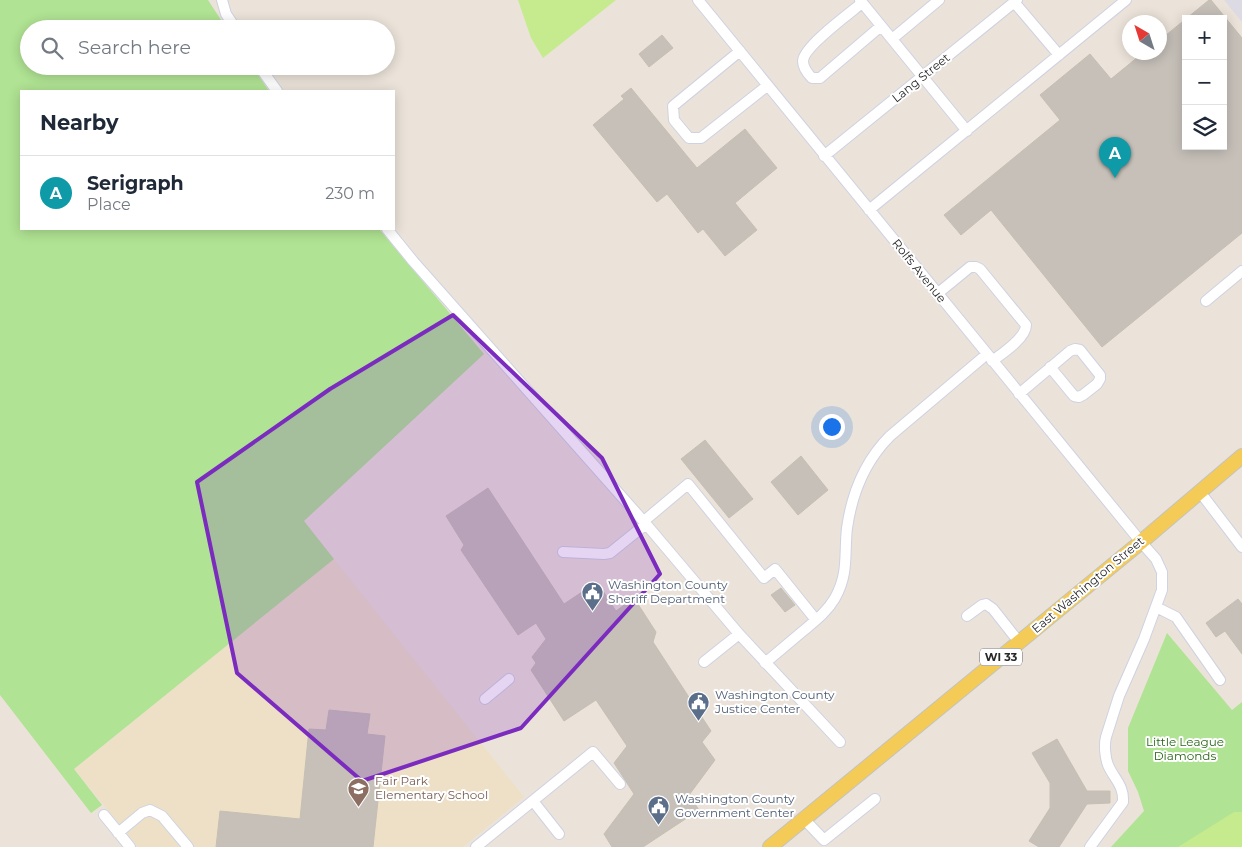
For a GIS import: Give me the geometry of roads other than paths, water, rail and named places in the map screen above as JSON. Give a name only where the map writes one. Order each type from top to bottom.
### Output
[{"type":"main road","name":"East Washington Street","points":[[770,847],[1242,456]]},
{"type":"street","points":[[222,0],[230,20]]},
{"type":"street","name":"Rolfs Avenue","points":[[698,0],[1140,542],[1156,559],[1162,572],[1162,590],[1120,696],[1104,744],[1108,764],[1124,794],[1123,802],[1090,847]]},
{"type":"street","points":[[892,39],[939,0]]},
{"type":"street","points":[[869,210],[1126,0]]},
{"type":"street","points":[[881,26],[820,78],[812,78],[805,70],[802,59],[806,51],[861,1],[967,130]]},
{"type":"street","points":[[1016,1],[1059,55]]},
{"type":"street","name":"Lang Street","points":[[824,156],[1016,1]]},
{"type":"street","points":[[740,51],[673,106],[674,120],[689,138],[702,138],[767,86]]},
{"type":"street","points":[[265,75],[276,90]]},
{"type":"street","points":[[388,230],[413,262],[645,523],[739,634],[840,742]]},
{"type":"street","points":[[765,663],[825,613],[836,597],[846,565],[847,529],[852,500],[861,476],[880,446],[890,436],[990,358],[1022,337],[1026,330],[1026,325],[976,267],[970,267],[937,294]]},
{"type":"street","points":[[1206,301],[1242,271]]},
{"type":"street","points":[[1019,394],[1070,351],[1075,349],[1080,350],[1100,375],[1100,379],[1097,384],[1083,395],[1079,397],[1074,396],[1050,368]]},
{"type":"street","points":[[563,552],[610,553],[688,484],[764,578],[775,569],[816,620]]},
{"type":"street","points":[[1200,492],[1242,548]]},
{"type":"street","points":[[967,616],[986,604],[993,609],[1019,642]]},
{"type":"street","points":[[1156,607],[1176,617],[1220,680]]},
{"type":"street","points":[[704,662],[739,634]]},
{"type":"street","points":[[485,699],[509,679]]},
{"type":"street","points":[[476,847],[594,752],[620,784]]},
{"type":"street","points":[[804,819],[824,840],[875,799]]},
{"type":"street","points":[[532,801],[559,834]]},
{"type":"street","points":[[118,832],[142,813],[150,810],[162,816],[188,847]]},
{"type":"street","points":[[104,815],[130,847]]},
{"type":"place","name":"Serigraph","points":[[1115,178]]},
{"type":"place","name":"Washington County Sheriff Department","points":[[592,611]]},
{"type":"place","name":"Washington County Justice Center","points":[[699,721]]},
{"type":"place","name":"Fair Park Elementary School","points":[[359,807]]},
{"type":"place","name":"Washington County Government Center","points":[[659,825]]},
{"type":"park label","name":"Little League Diamonds","points":[[1185,749]]}]
